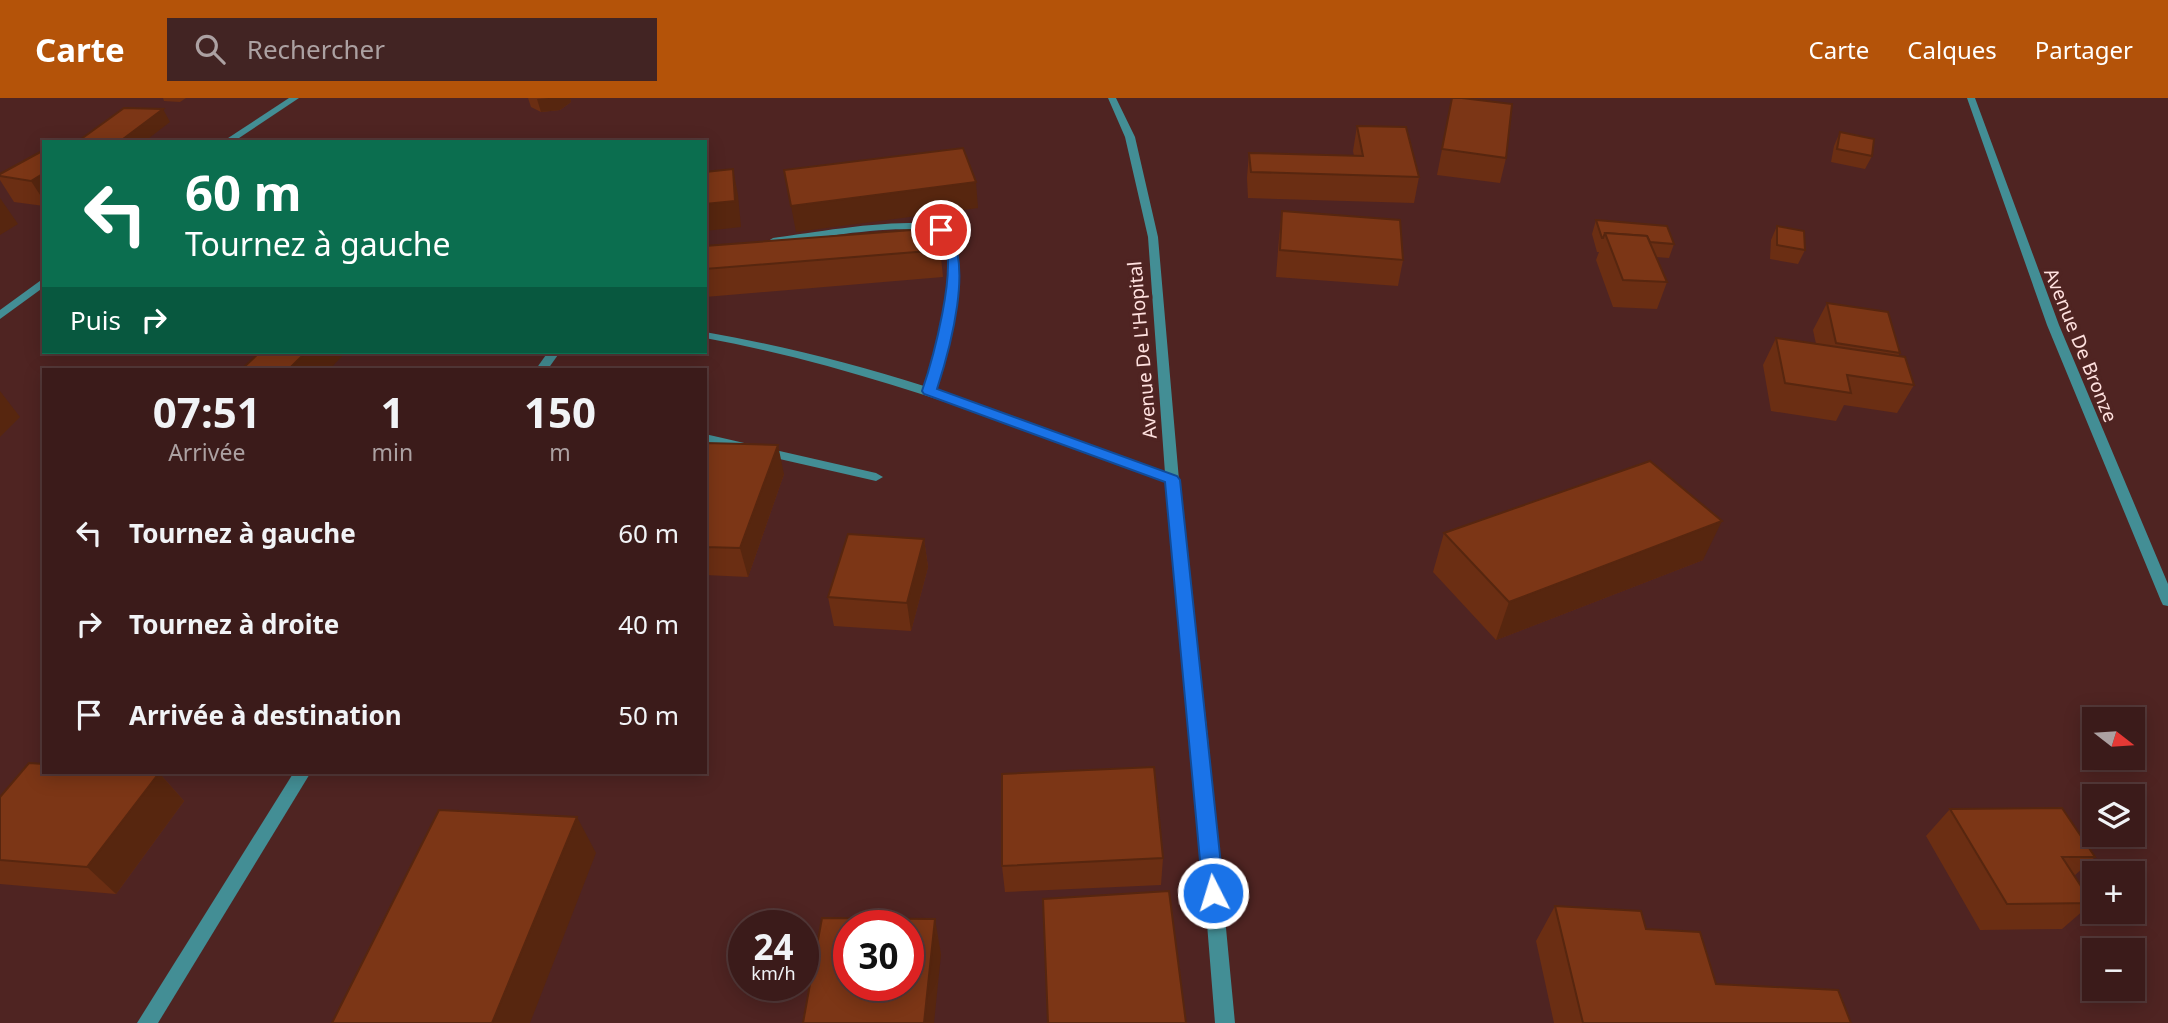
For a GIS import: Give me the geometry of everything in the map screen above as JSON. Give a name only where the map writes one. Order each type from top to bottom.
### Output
[{"type":"street","points":[[229,140],[295,98]]},
{"type":"street","name":"Avenue De L'Hopital","points":[[1112,98],[1130,137],[1153,237],[1172,480],[1200,738],[1225,1023]]},
{"type":"street","name":"Avenue De Bronze","points":[[1971,98],[2053,325],[2168,601]]},
{"type":"street","points":[[764,242],[907,227],[941,230],[948,237],[952,249],[952,299],[939,363],[929,391]]},
{"type":"street","points":[[0,316],[42,283]]},
{"type":"street","points":[[707,335],[796,355],[929,391],[1172,480]]},
{"type":"street","points":[[707,438],[876,477]]},
{"type":"street","points":[[147,1023],[302,774]]},
{"type":"building","points":[[1452,98],[1512,104],[1506,158],[1442,149]]},
{"type":"building","points":[[124,108],[163,109],[122,140],[80,140]]},
{"type":"building","points":[[1357,126],[1406,127],[1419,177],[1251,172],[1249,153],[1363,156]]},
{"type":"building","points":[[1840,132],[1874,139],[1872,156],[1837,149]]},
{"type":"building","points":[[963,148],[976,182],[791,206],[784,170]]},
{"type":"building","points":[[42,151],[42,174],[31,181],[0,174]]},
{"type":"building","points":[[733,169],[735,201],[707,204],[707,172]]},
{"type":"building","points":[[1282,211],[1400,220],[1403,260],[1280,250]]},
{"type":"building","points":[[1596,220],[1667,226],[1674,244],[1650,242],[1647,236],[1605,233],[1602,238]]},
{"type":"building","points":[[1777,226],[1804,231],[1805,250],[1777,245]]},
{"type":"building","points":[[938,228],[941,250],[707,269],[707,246]]},
{"type":"building","points":[[1605,233],[1647,236],[1667,282],[1623,280]]},
{"type":"building","points":[[1827,303],[1888,312],[1900,353],[1836,343]]},
{"type":"building","points":[[1776,338],[1905,357],[1914,385],[1847,375],[1851,393],[1785,383]]},
{"type":"building","points":[[258,354],[304,354],[290,368],[243,368]]},
{"type":"building","points":[[707,443],[778,445],[740,548],[707,547]]},
{"type":"building","points":[[1650,461],[1722,521],[1509,602],[1444,533]]},
{"type":"building","points":[[848,534],[924,539],[907,603],[828,597]]},
{"type":"building","points":[[29,763],[42,764],[42,774],[158,774],[87,867],[0,860],[0,797]]},
{"type":"building","points":[[1154,767],[1163,858],[1002,866],[1002,774]]},
{"type":"building","points":[[2062,808],[2082,838],[2082,847],[2088,847],[2095,857],[2062,857],[2082,888],[2082,903],[2007,904],[1950,809]]},
{"type":"building","points":[[439,810],[577,817],[492,1023],[332,1023]]},
{"type":"building","points":[[1169,891],[1186,1023],[1048,1023],[1043,899]]},
{"type":"building","points":[[1555,906],[1641,911],[1646,929],[1700,932],[1716,984],[1838,990],[1851,1023],[1583,1023]]},
{"type":"building","points":[[822,918],[833,918],[833,1001],[924,1001],[924,919],[935,919],[924,1023],[803,1023],[807,1001],[819,1001],[819,935]]},
{"type":"route","points":[[941,230],[948,237],[952,249],[952,299],[939,363],[929,391],[1172,480],[1200,738],[1213,893]]}]
